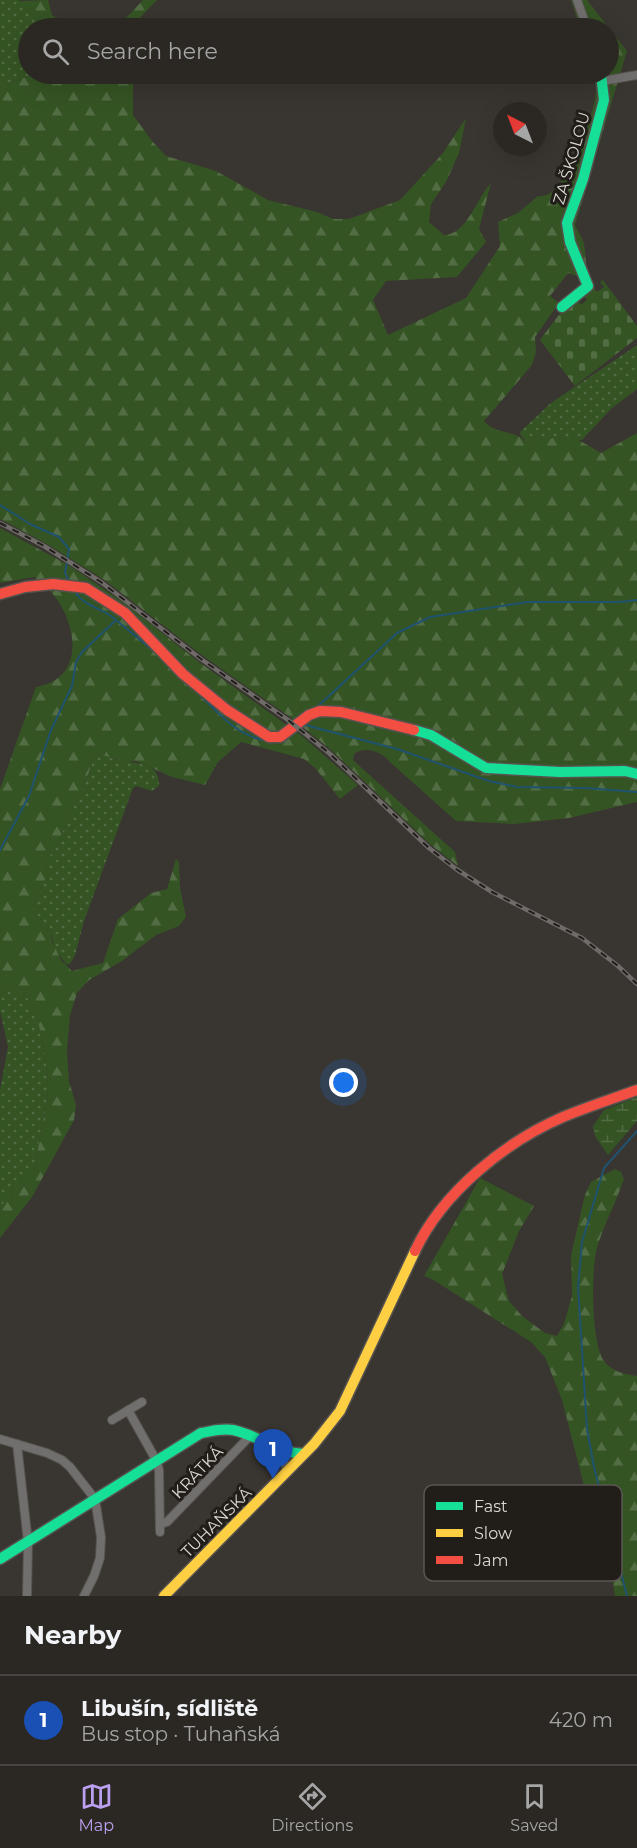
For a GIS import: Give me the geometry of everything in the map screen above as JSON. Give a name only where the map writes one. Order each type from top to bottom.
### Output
[{"type":"street","points":[[577,0],[583,18]]},
{"type":"street","points":[[619,76],[637,75]]},
{"type":"street","name":"ZA ŠKOLOU","points":[[562,307],[588,286],[570,242],[567,223],[583,179],[604,100],[603,84]]},
{"type":"street","points":[[0,594],[25,587],[53,584],[86,588],[125,612],[183,674],[227,710],[269,737],[280,737],[309,716],[320,711],[341,712],[431,735],[486,768],[560,772],[626,771],[637,774]]},
{"type":"street","name":"TUHAŇSKÁ","points":[[164,1596],[314,1444],[339,1411],[418,1245],[436,1217],[454,1196],[477,1172],[531,1133],[563,1117],[637,1090]]},
{"type":"street","points":[[112,1420],[142,1402]]},
{"type":"street","points":[[128,1410],[156,1460]]},
{"type":"street","points":[[0,1559],[201,1433],[228,1429],[251,1435],[282,1452],[292,1455],[304,1454]]},
{"type":"street","name":"KRÁTKÁ","points":[[156,1460],[159,1470],[160,1528],[251,1435]]},
{"type":"street","points":[[0,1439],[47,1453],[62,1460],[95,1499],[101,1537],[100,1558],[84,1596]]},
{"type":"street","points":[[17,1444],[28,1542],[27,1596]]},
{"type":"street","points":[[282,1452],[286,1472]]},
{"type":"green space","points":[[0,0],[19,0],[33,18],[18,18],[18,80],[0,87]]},
{"type":"green space","points":[[48,0],[52,15],[56,18],[33,18],[19,1]]},
{"type":"green space","points":[[143,0],[157,0],[140,18],[126,18]]},
{"type":"green space","points":[[571,0],[587,0],[601,18],[577,18]]},
{"type":"green space","points":[[619,41],[627,51],[619,78]]},
{"type":"green space","points":[[18,80],[18,84],[133,84],[133,115],[166,156],[216,171],[268,200],[317,212],[333,219],[349,219],[400,200],[443,153],[466,118],[459,153],[446,182],[431,204],[429,222],[444,235],[459,229],[491,183],[479,229],[486,242],[457,277],[386,281],[373,300],[388,335],[466,298],[500,246],[498,222],[518,213],[538,196],[549,194],[569,171],[590,119],[595,84],[617,84],[575,225],[584,243],[588,280],[568,273],[550,296],[559,303],[535,337],[536,352],[532,365],[484,421],[493,428],[525,441],[555,438],[577,439],[601,453],[637,433],[637,802],[569,818],[514,824],[456,821],[384,756],[369,750],[354,754],[353,760],[455,852],[458,866],[431,845],[331,750],[290,717],[203,656],[103,579],[45,543],[0,519],[0,87]]},
{"type":"green space","points":[[603,280],[637,326],[637,338],[575,386],[540,340],[564,308],[576,299],[581,305],[587,300],[583,295],[593,287],[597,292],[604,287],[600,282]]},
{"type":"green space","points":[[637,345],[637,389],[611,409],[582,440],[555,438],[526,441],[521,436],[520,432],[551,403]]},
{"type":"green space","points":[[0,528],[70,566],[123,602],[199,662],[302,736],[358,785],[340,799],[316,769],[304,759],[241,742],[218,762],[205,785],[172,777],[136,761],[125,762],[99,754],[93,757],[88,775],[54,851],[47,859],[47,874],[34,908],[34,913],[50,928],[52,941],[61,960],[72,971],[103,963],[118,919],[151,893],[167,889],[176,859],[179,862],[180,888],[186,917],[179,926],[156,935],[122,961],[89,980],[77,993],[70,1015],[67,1051],[69,1081],[76,1105],[74,1120],[32,1197],[0,1238],[0,1208],[37,1164],[48,1091],[43,1041],[31,1004],[26,997],[16,991],[5,989],[0,992],[0,789],[36,687],[50,683],[61,676],[72,655],[72,642],[66,616],[60,604],[52,593],[34,577],[0,583]]},
{"type":"green space","points":[[99,754],[148,766],[156,773],[159,786],[152,791],[136,786],[133,788],[84,921],[75,955],[70,964],[66,964],[55,949],[50,928],[34,913],[34,908],[47,874],[47,859],[54,851],[88,775],[93,757]]},
{"type":"green space","points":[[5,989],[21,994],[31,1003],[45,1056],[48,1091],[37,1164],[0,1208],[0,1090],[8,1047],[0,1011],[0,992]]},
{"type":"green space","points":[[637,1097],[637,1121],[608,1155],[595,1136],[593,1126],[604,1110]]},
{"type":"green space","points":[[615,1169],[621,1172],[624,1179],[597,1248],[593,1306],[597,1339],[604,1361],[615,1370],[637,1376],[637,1596],[615,1596],[613,1581],[622,1581],[622,1485],[584,1485],[562,1400],[545,1357],[531,1342],[424,1276],[480,1178],[534,1206],[519,1231],[502,1274],[509,1301],[522,1316],[545,1333],[557,1336],[564,1324],[572,1296],[571,1255],[585,1195],[591,1182]]},
{"type":"waterway","points":[[0,505],[30,524],[59,537],[69,549],[65,573],[70,583]]},
{"type":"waterway","points":[[0,850],[29,796],[51,730],[72,686],[76,662],[82,652],[116,620],[82,600],[74,590]]},
{"type":"waterway","points":[[317,707],[397,633],[430,617],[528,602],[637,600]]},
{"type":"waterway","points":[[116,620],[155,652]]},
{"type":"waterway","points":[[198,693],[238,729],[247,735],[268,741]]},
{"type":"waterway","points":[[274,742],[284,741],[305,725],[397,749],[489,781],[517,787],[585,788],[637,792]]},
{"type":"waterway","points":[[599,1485],[587,1429],[578,1287],[582,1242],[604,1168],[637,1131]]},
{"type":"waterway","points":[[622,1576],[627,1596]]},
{"type":"railway","points":[[0,523],[44,546],[101,582],[201,659],[288,720],[329,753],[429,848],[456,869],[492,892],[582,938],[637,984]]},
{"type":"traffic: fast","points":[[562,307],[588,286],[570,242],[567,223],[583,179],[604,100],[602,84]]},
{"type":"traffic: fast","points":[[414,730],[431,735],[486,768],[560,772],[625,771],[637,774]]},
{"type":"traffic: fast","points":[[0,1559],[201,1433],[233,1430],[275,1447],[304,1454]]},
{"type":"traffic: slow","points":[[164,1596],[314,1444],[340,1411],[415,1251]]},
{"type":"traffic: jam","points":[[0,594],[25,587],[53,584],[86,588],[125,613],[183,674],[227,710],[269,737],[280,737],[309,715],[320,711],[341,712],[414,730]]},
{"type":"traffic: jam","points":[[415,1251],[441,1209],[458,1190],[498,1155],[519,1140],[563,1117],[637,1090]]},
{"type":"place","name":"Libušín, sídliště","points":[[273,1479]]}]
